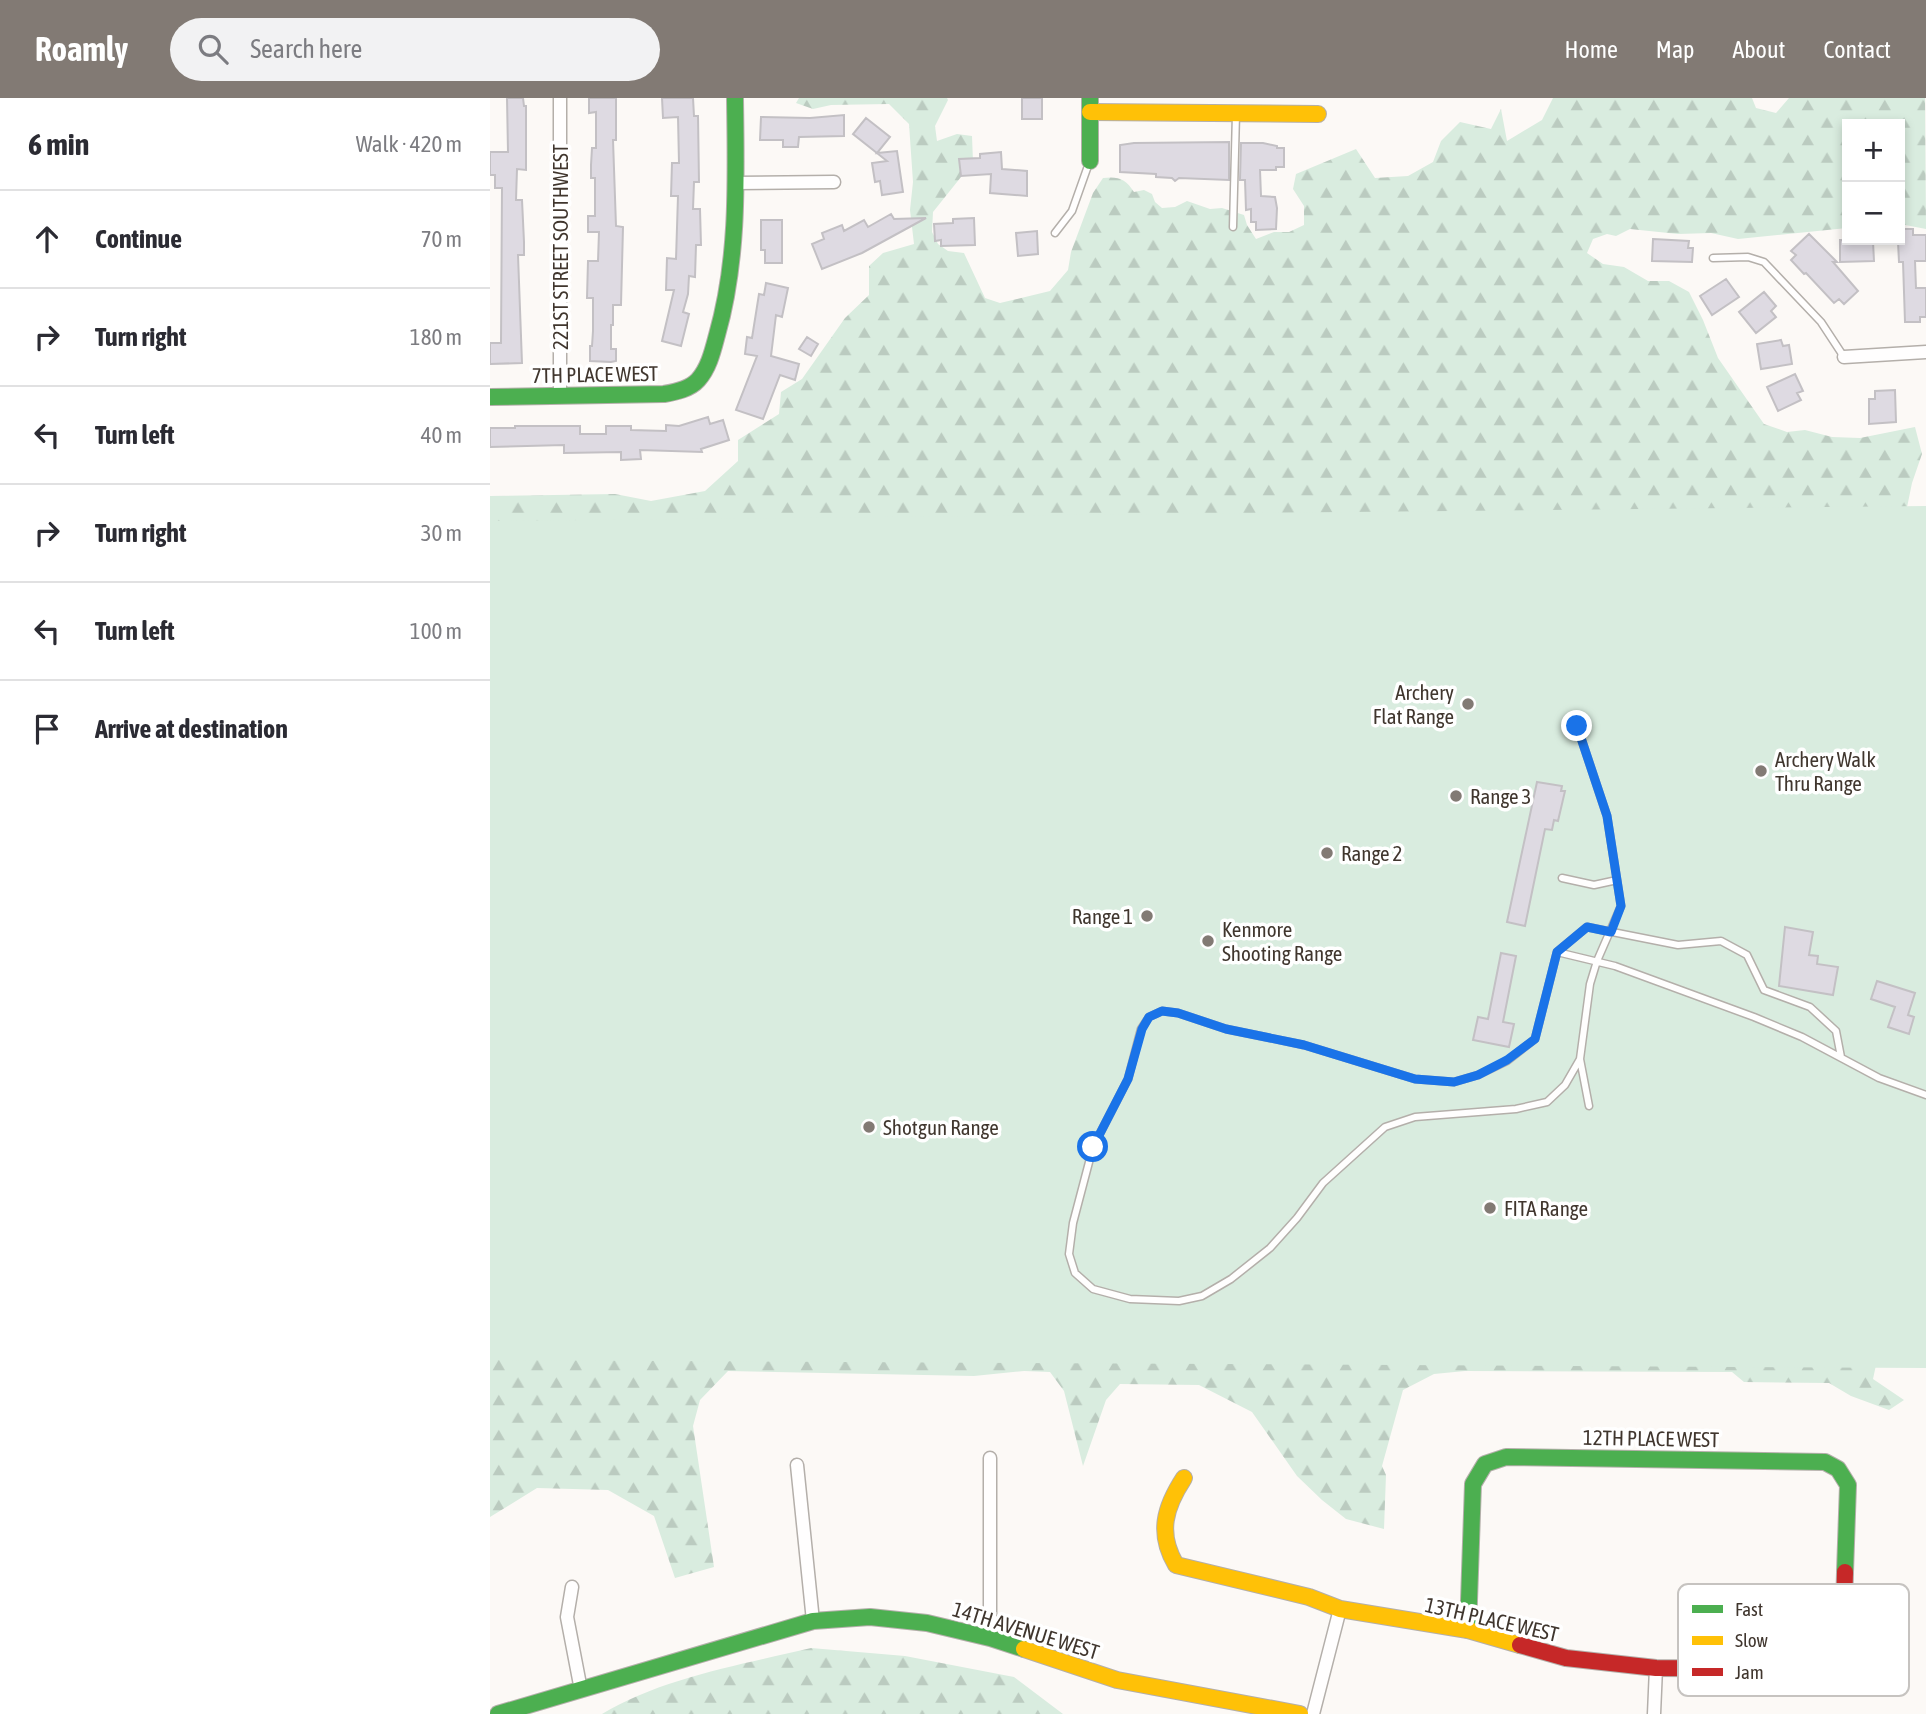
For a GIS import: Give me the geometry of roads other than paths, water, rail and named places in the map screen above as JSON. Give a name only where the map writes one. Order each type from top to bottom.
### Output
[{"type":"street","name":"221ST STREET SOUTHWEST","points":[[560,98],[560,396]]},
{"type":"street","points":[[735,98],[735,183],[834,183]]},
{"type":"street","points":[[1090,161],[1090,105],[1236,114],[1318,114]]},
{"type":"street","name":"7TH PLACE WEST","points":[[490,397],[664,394],[682,390],[698,380],[710,359],[723,314],[732,266],[735,183]]},
{"type":"street","points":[[1844,357],[1926,352]]},
{"type":"street","name":"12TH PLACE WEST","points":[[1468,1630],[1473,1484],[1479,1467],[1506,1457],[1825,1462],[1838,1469],[1848,1485],[1845,1584]]},
{"type":"street","points":[[990,1458],[990,1638]]},
{"type":"street","points":[[797,1465],[813,1621]]},
{"type":"street","name":"13TH PLACE WEST","points":[[1184,1478],[1168,1504],[1168,1554],[1176,1565],[1309,1597],[1339,1609],[1468,1630],[1566,1658],[1678,1668]]},
{"type":"street","points":[[572,1587],[567,1617],[582,1690]]},
{"type":"street","points":[[1313,1714],[1339,1609]]},
{"type":"street","name":"14TH AVENUE WEST","points":[[498,1714],[813,1621],[870,1618],[927,1623],[990,1638],[1117,1680],[1300,1714]]},
{"type":"street","points":[[1654,1714],[1656,1668]]},
{"type":"lane","points":[[1233,228],[1236,114]]},
{"type":"lane","points":[[1055,233],[1072,211],[1090,161]]},
{"type":"lane","points":[[1713,258],[1748,257],[1764,262],[1821,322],[1844,357]]},
{"type":"lane","points":[[1577,726],[1607,816],[1621,906],[1590,984],[1580,1059],[1589,1106]]},
{"type":"lane","points":[[1562,878],[1594,885],[1617,880]]},
{"type":"lane","points":[[1580,1059],[1565,1086],[1546,1102],[1516,1109],[1415,1117],[1385,1127],[1323,1183],[1270,1248],[1231,1279],[1202,1296],[1179,1301],[1130,1299],[1093,1289],[1075,1273],[1069,1254],[1073,1223],[1093,1147],[1128,1079],[1142,1029],[1149,1017],[1162,1011],[1178,1013],[1226,1029],[1304,1045],[1415,1079],[1454,1082],[1497,1066],[1535,1039],[1557,952],[1587,927],[1678,945],[1721,942],[1747,955],[1764,990],[1810,1007],[1836,1031],[1841,1057]]},
{"type":"lane","points":[[1557,952],[1597,961],[1754,1017],[1841,1057],[1879,1078],[1926,1095]]},
{"type":"place","name":"Archery Flat Range","points":[[1468,704]]},
{"type":"place","name":"Archery Walk Thru Range","points":[[1761,771]]},
{"type":"place","name":"Range 3","points":[[1456,796]]},
{"type":"place","name":"Range 2","points":[[1327,853]]},
{"type":"place","name":"Range 1","points":[[1147,916]]},
{"type":"place","name":"Kenmore Shooting Range","points":[[1208,941]]},
{"type":"place","name":"Shotgun Range","points":[[869,1127]]},
{"type":"place","name":"FITA Range","points":[[1490,1208]]}]
